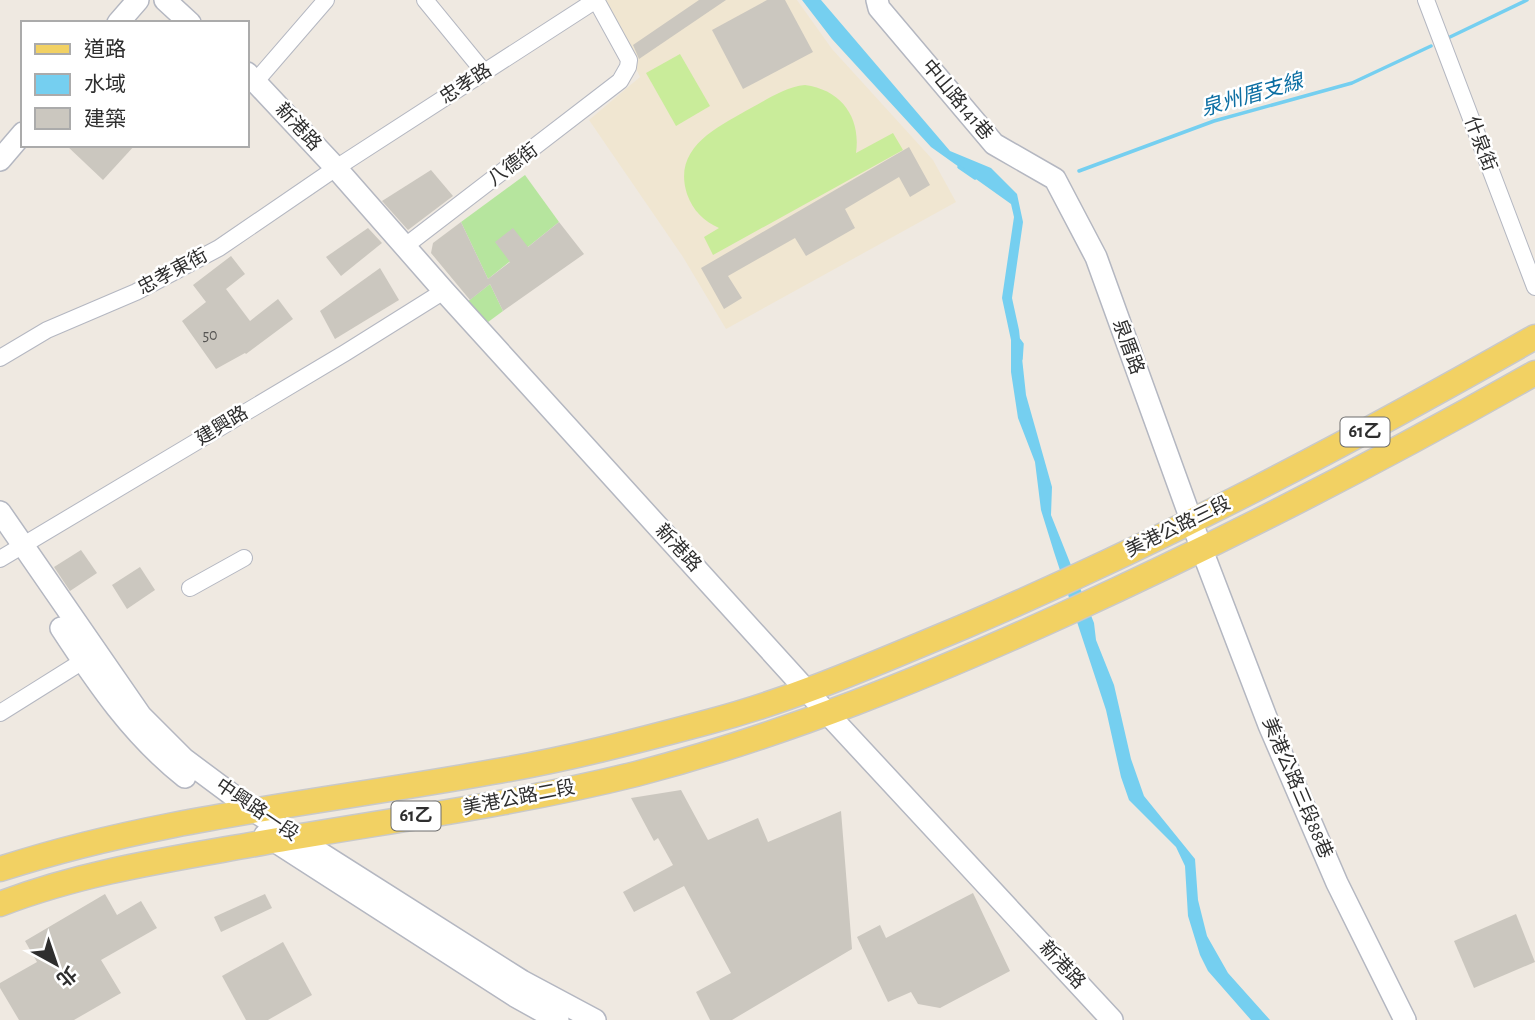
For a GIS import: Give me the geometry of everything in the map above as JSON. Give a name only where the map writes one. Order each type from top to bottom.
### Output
[{"type":"main road","name":"美港公路三段","points":[[808,691],[1068,580],[1278,478],[1535,337]]},
{"type":"main road","name":"美港公路三段","points":[[828,714],[917,680],[1202,550],[1371,464],[1535,373]]},
{"type":"main road","name":"美港公路二段","points":[[0,870],[58,850],[132,833],[495,772],[613,747],[808,691]]},
{"type":"main road","name":"美港公路二段","points":[[0,904],[110,870],[514,800],[635,774],[828,714]]},
{"type":"street","points":[[120,21],[138,0]]},
{"type":"street","points":[[165,0],[188,21]]},
{"type":"street","points":[[251,77],[326,0]]},
{"type":"street","points":[[425,0],[485,72]]},
{"type":"street","name":"忠孝路","points":[[336,168],[596,0]]},
{"type":"street","name":"八德街","points":[[404,247],[620,81],[629,60],[596,0]]},
{"type":"street","name":"中山路141巷","points":[[877,0],[879,8],[994,144],[1055,179]]},
{"type":"street","name":"什泉街","points":[[1426,0],[1535,286]]},
{"type":"street","name":"新港路","points":[[251,77],[828,714],[1112,1020]]},
{"type":"street","points":[[0,160],[21,135]]},
{"type":"street","name":"忠孝東街","points":[[0,358],[47,330],[136,292],[219,248],[336,168]]},
{"type":"street","name":"泉厝路","points":[[1055,179],[1096,257],[1202,550]]},
{"type":"street","name":"建興路","points":[[8,548],[345,353],[443,291]]},
{"type":"street","name":"中興路一段","points":[[0,512],[8,548],[112,703],[160,757],[515,996],[558,1020]]},
{"type":"street","name":"中興路一段","points":[[8,548],[141,716],[184,759],[245,813]]},
{"type":"street","name":"美港公路三段88巷","points":[[1202,550],[1269,725],[1337,883],[1405,1020]]},
{"type":"street","points":[[190,588],[244,558]]},
{"type":"street","points":[[0,713],[83,661]]},
{"type":"street","name":"中興路一段","points":[[285,839],[522,981],[595,1020]]},
{"type":"shaded area","points":[[603,0],[797,0],[832,49],[933,160],[956,202],[726,329],[683,257],[589,120],[640,77]]},
{"type":"green space","points":[[680,54],[710,106],[676,126],[646,73]]},
{"type":"green space","points":[[805,85],[829,93],[839,99],[846,108],[855,128],[856,153],[893,133],[903,150],[713,255],[704,237],[719,228],[700,215],[687,194],[684,178],[686,163],[692,151],[701,140],[725,123],[777,94]]},
{"type":"green space","points":[[525,175],[559,222],[488,279],[461,222]]},
{"type":"green space","points":[[490,284],[503,311],[484,325],[467,302]]},
{"type":"water","points":[[802,0],[821,0],[950,151],[991,168],[1017,194],[1023,222],[1012,298],[1019,330],[1026,395],[1052,487],[1051,515],[1094,623],[1096,640],[1114,685],[1131,759],[1144,796],[1195,859],[1198,900],[1207,936],[1228,973],[1270,1020],[1251,1020],[1208,971],[1188,916],[1185,866],[1176,847],[1129,800],[1121,777],[1106,710],[1041,510],[1035,462],[1018,418],[1011,372],[1011,340],[1002,298],[1014,217],[1011,204],[931,147],[832,39]]},
{"type":"building","points":[[699,0],[726,0],[639,59],[633,45]]},
{"type":"building","points":[[767,0],[785,0],[813,52],[743,89],[712,30]]},
{"type":"building","points":[[68,147],[133,147],[103,180]]},
{"type":"building","points":[[909,147],[930,185],[910,197],[899,177],[845,209],[855,228],[806,256],[795,238],[728,276],[742,298],[724,309],[701,268]]},
{"type":"building","points":[[431,170],[453,196],[408,230],[382,201]]},
{"type":"building","points":[[461,222],[488,279],[510,262],[495,242],[513,228],[528,247],[559,222],[584,254],[503,311],[490,284],[470,300],[431,253],[433,243]]},
{"type":"building","points":[[368,228],[382,243],[341,276],[326,257]]},
{"type":"building","points":[[231,256],[245,274],[226,289],[250,321],[278,299],[293,319],[246,354],[216,369],[182,321],[206,302],[193,285]]},
{"type":"building","points":[[380,268],[399,300],[335,339],[320,311]]},
{"type":"building","points":[[81,550],[97,573],[70,591],[54,567]]},
{"type":"building","points":[[140,567],[155,590],[127,609],[112,585]]},
{"type":"building","points":[[681,790],[708,840],[758,818],[768,842],[841,811],[852,949],[732,1020],[710,1020],[696,992],[731,973],[684,886],[634,912],[623,892],[673,865],[658,838],[654,841],[631,798]]},
{"type":"building","points":[[973,893],[1010,971],[940,1008],[918,1004],[911,992],[888,1002],[857,937],[880,925],[886,938]]},
{"type":"building","points":[[105,894],[117,915],[141,901],[157,928],[101,960],[121,993],[74,1020],[19,1020],[0,988],[0,983],[37,962],[25,941]]},
{"type":"building","points":[[265,894],[272,908],[221,932],[214,917]]},
{"type":"building","points":[[1516,914],[1535,962],[1474,988],[1454,941]]},
{"type":"building","points":[[283,942],[312,995],[268,1020],[246,1020],[222,976]]},
{"type":"waterway","name":"泉州厝支線","points":[[1450,37],[1527,0]]},
{"type":"waterway","name":"泉州厝支線","points":[[1079,171],[1214,121],[1352,83],[1431,46]]},
{"type":"waterway","points":[[959,167],[975,178]]},
{"type":"waterway","points":[[1019,340],[1022,344],[1021,359]]}]
